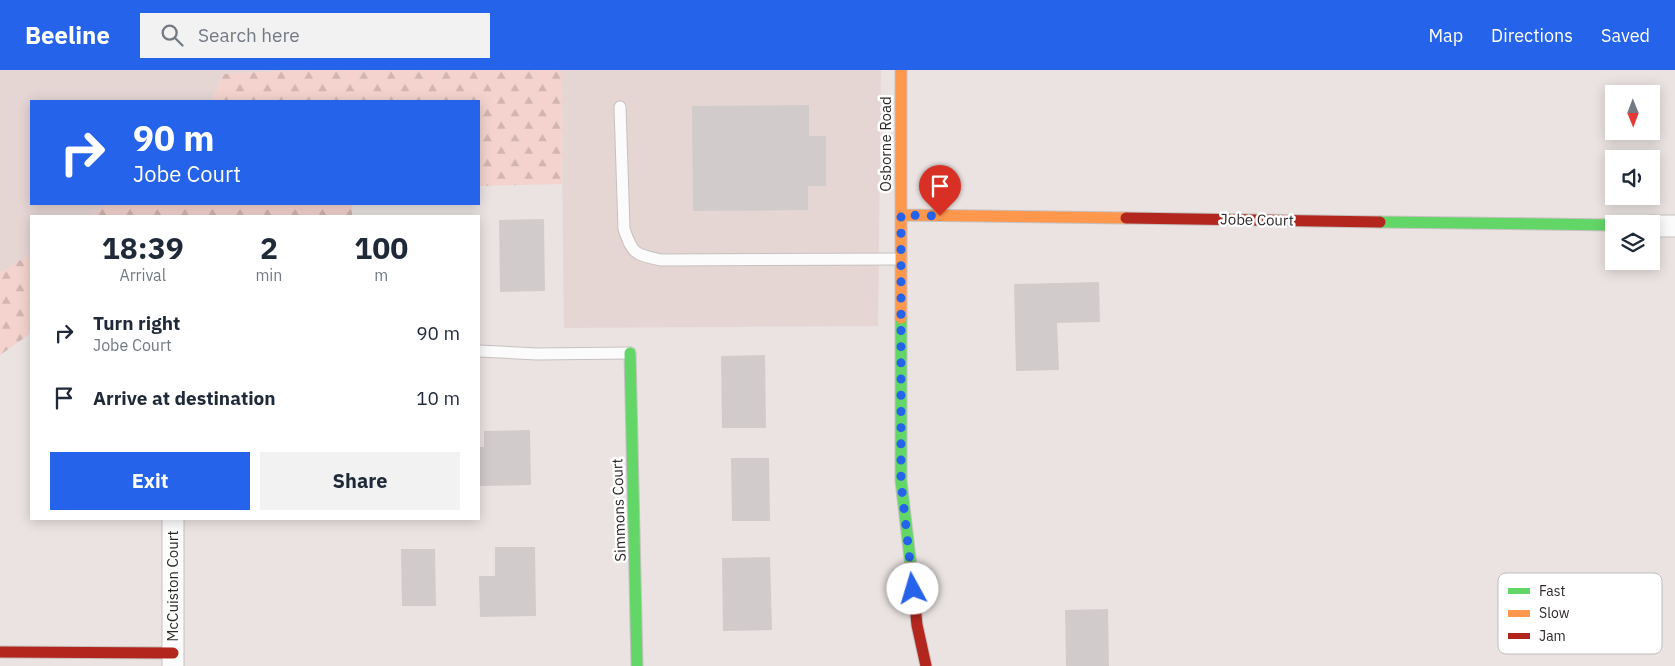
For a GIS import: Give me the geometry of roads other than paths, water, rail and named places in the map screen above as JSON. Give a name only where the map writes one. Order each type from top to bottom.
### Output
[{"type":"street","name":"Osborne Road","points":[[901,70],[901,482],[917,625],[926,666]]},
{"type":"street","name":"Jobe Court","points":[[901,215],[1605,225]]},
{"type":"street","points":[[1660,226],[1675,226]]},
{"type":"street","name":"Simmons Court","points":[[630,353],[637,666]]},
{"type":"street","name":"McCuiston Court","points":[[0,652],[173,660],[173,520]]},
{"type":"lane","points":[[620,107],[624,229],[630,246],[638,255],[661,260],[901,259]]},
{"type":"lane","points":[[480,351],[537,354],[630,353]]}]
